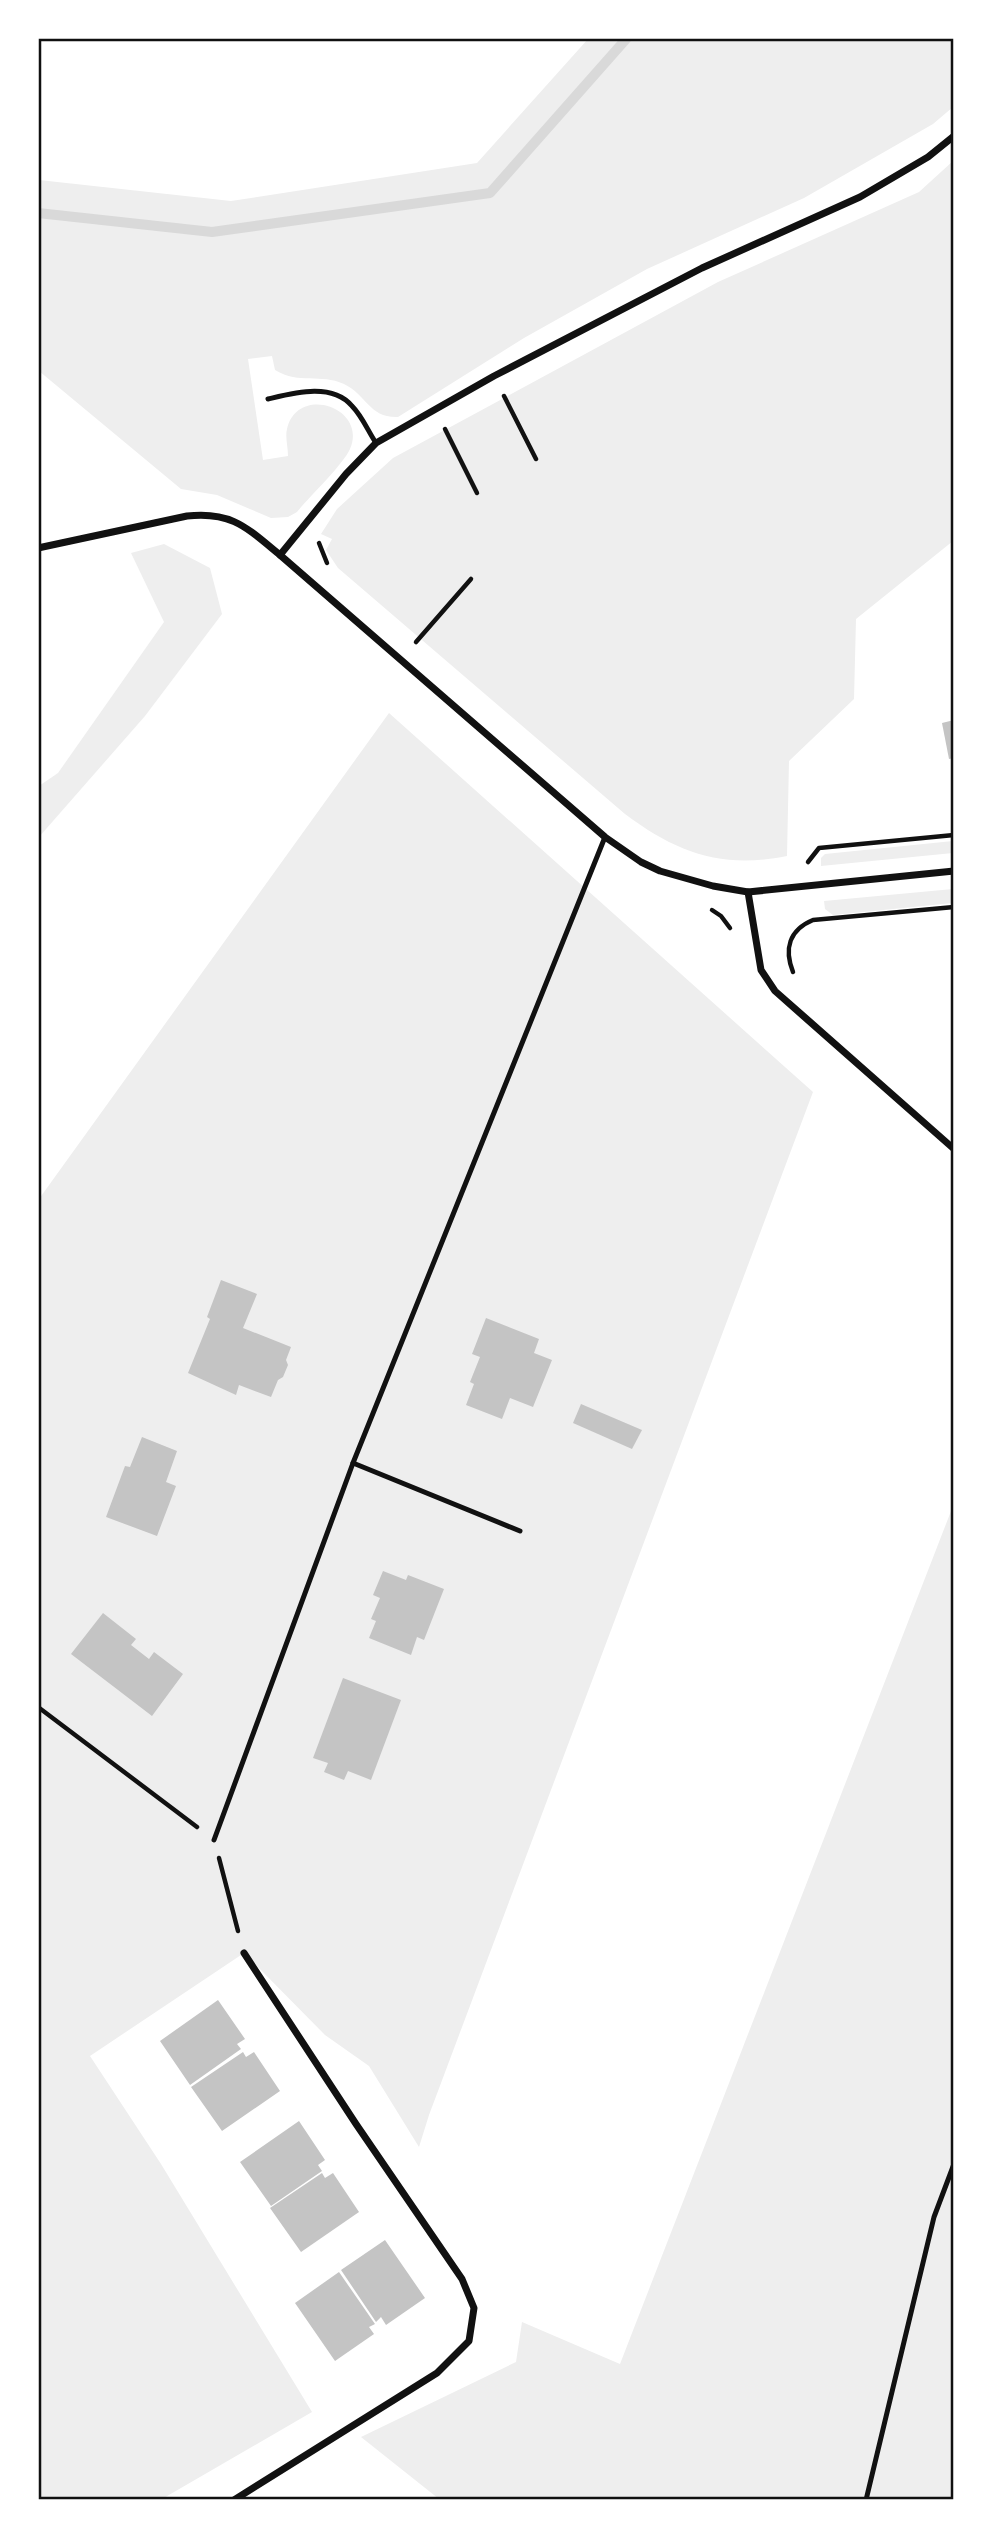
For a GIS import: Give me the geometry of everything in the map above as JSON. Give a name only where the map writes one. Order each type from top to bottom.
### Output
[{"type":"street","points":[[280,555],[346,474],[376,443],[494,376],[702,268],[860,197],[928,157],[954,136]]},
{"type":"street","points":[[38,548],[207,514],[235,521],[280,555],[605,837],[641,862],[660,871],[713,886],[748,892],[954,871]]},
{"type":"street","points":[[748,892],[761,970],[775,991],[954,1149]]},
{"type":"street","points":[[234,2500],[437,2373],[469,2341],[474,2308],[462,2280],[244,1953]]},
{"type":"lane","points":[[268,399],[314,391],[343,398],[352,405],[376,443]]},
{"type":"lane","points":[[214,1840],[353,1463],[605,837]]},
{"type":"lane","points":[[353,1463],[520,1531]]},
{"type":"lane","points":[[866,2500],[934,2217],[954,2164]]},
{"type":"path","points":[[494,376],[536,459]]},
{"type":"path","points":[[435,409],[477,493]]},
{"type":"path","points":[[416,642],[471,579]]},
{"type":"path","points":[[807,863],[819,849],[954,835]]},
{"type":"path","points":[[703,907],[720,916],[734,937]]},
{"type":"path","points":[[790,939],[799,928],[813,920],[954,907]]},
{"type":"path","points":[[38,1707],[214,1840],[244,1953]]},
{"type":"shaded area","points":[[588,39],[953,39],[953,107],[933,124],[804,198],[647,269],[524,338],[398,417],[374,410],[344,384],[327,379],[293,377],[275,370],[272,356],[248,359],[263,460],[288,456],[287,429],[293,415],[304,407],[316,404],[341,412],[349,422],[353,434],[350,449],[340,464],[297,512],[288,517],[271,518],[217,495],[181,489],[39,371],[39,180],[231,201],[477,163]]},
{"type":"shaded area","points":[[953,161],[953,541],[856,619],[854,699],[789,761],[787,856],[764,860],[721,859],[682,848],[644,828],[625,814],[338,568],[326,550],[332,539],[321,534],[337,509],[393,458],[718,282],[919,192]]},
{"type":"shaded area","points":[[164,544],[210,568],[222,614],[145,716],[39,837],[39,786],[58,773],[164,622],[131,553]]},
{"type":"shaded area","points":[[389,713],[813,1092],[419,2147],[369,2066],[325,2035],[244,1953],[90,2056],[161,2164],[312,2412],[162,2499],[39,2500],[39,1199]]},
{"type":"shaded area","points":[[953,841],[953,853],[821,866],[821,858],[825,854]]},
{"type":"shaded area","points":[[953,889],[953,903],[833,915],[825,909],[824,901]]},
{"type":"shaded area","points":[[953,1506],[953,2499],[439,2499],[361,2437],[516,2362],[522,2322],[620,2364]]},
{"type":"building","points":[[954,720],[954,758],[949,759],[942,723]]},
{"type":"building","points":[[221,1280],[257,1294],[243,1328],[291,1347],[286,1360],[288,1365],[271,1397],[239,1385],[236,1395],[188,1373],[210,1319],[207,1317]]},
{"type":"building","points":[[486,1318],[539,1339],[534,1353],[552,1360],[533,1407],[510,1398],[502,1419],[466,1405],[474,1384],[470,1382],[480,1357],[472,1354]]},
{"type":"building","points":[[581,1404],[642,1430],[632,1449],[573,1423]]},
{"type":"building","points":[[142,1437],[177,1451],[166,1482],[176,1486],[157,1536],[106,1517],[125,1466],[130,1467]]},
{"type":"building","points":[[383,1571],[406,1580],[408,1575],[444,1589],[424,1640],[417,1637],[411,1655],[369,1638],[376,1621],[371,1619],[380,1598],[373,1595]]},
{"type":"building","points":[[103,1613],[136,1639],[131,1645],[149,1659],[154,1652],[183,1674],[152,1716],[71,1654]]},
{"type":"building","points":[[343,1678],[401,1700],[371,1780],[348,1771],[344,1780],[324,1772],[328,1763],[313,1758]]},
{"type":"building","points":[[218,2000],[245,2039],[237,2044],[241,2049],[190,2085],[160,2041]]},
{"type":"building","points":[[243,2052],[246,2057],[254,2052],[280,2091],[222,2131],[191,2087]]},
{"type":"building","points":[[299,2121],[325,2160],[318,2165],[322,2171],[271,2206],[240,2162]]},
{"type":"building","points":[[322,2173],[325,2178],[333,2173],[359,2212],[301,2252],[270,2208]]},
{"type":"building","points":[[385,2240],[425,2298],[386,2325],[381,2317],[376,2322],[341,2270]]},
{"type":"building","points":[[339,2272],[375,2324],[369,2327],[374,2334],[335,2361],[295,2303]]},
{"type":"waterway","points":[[38,213],[212,232],[490,193],[627,38]]}]
